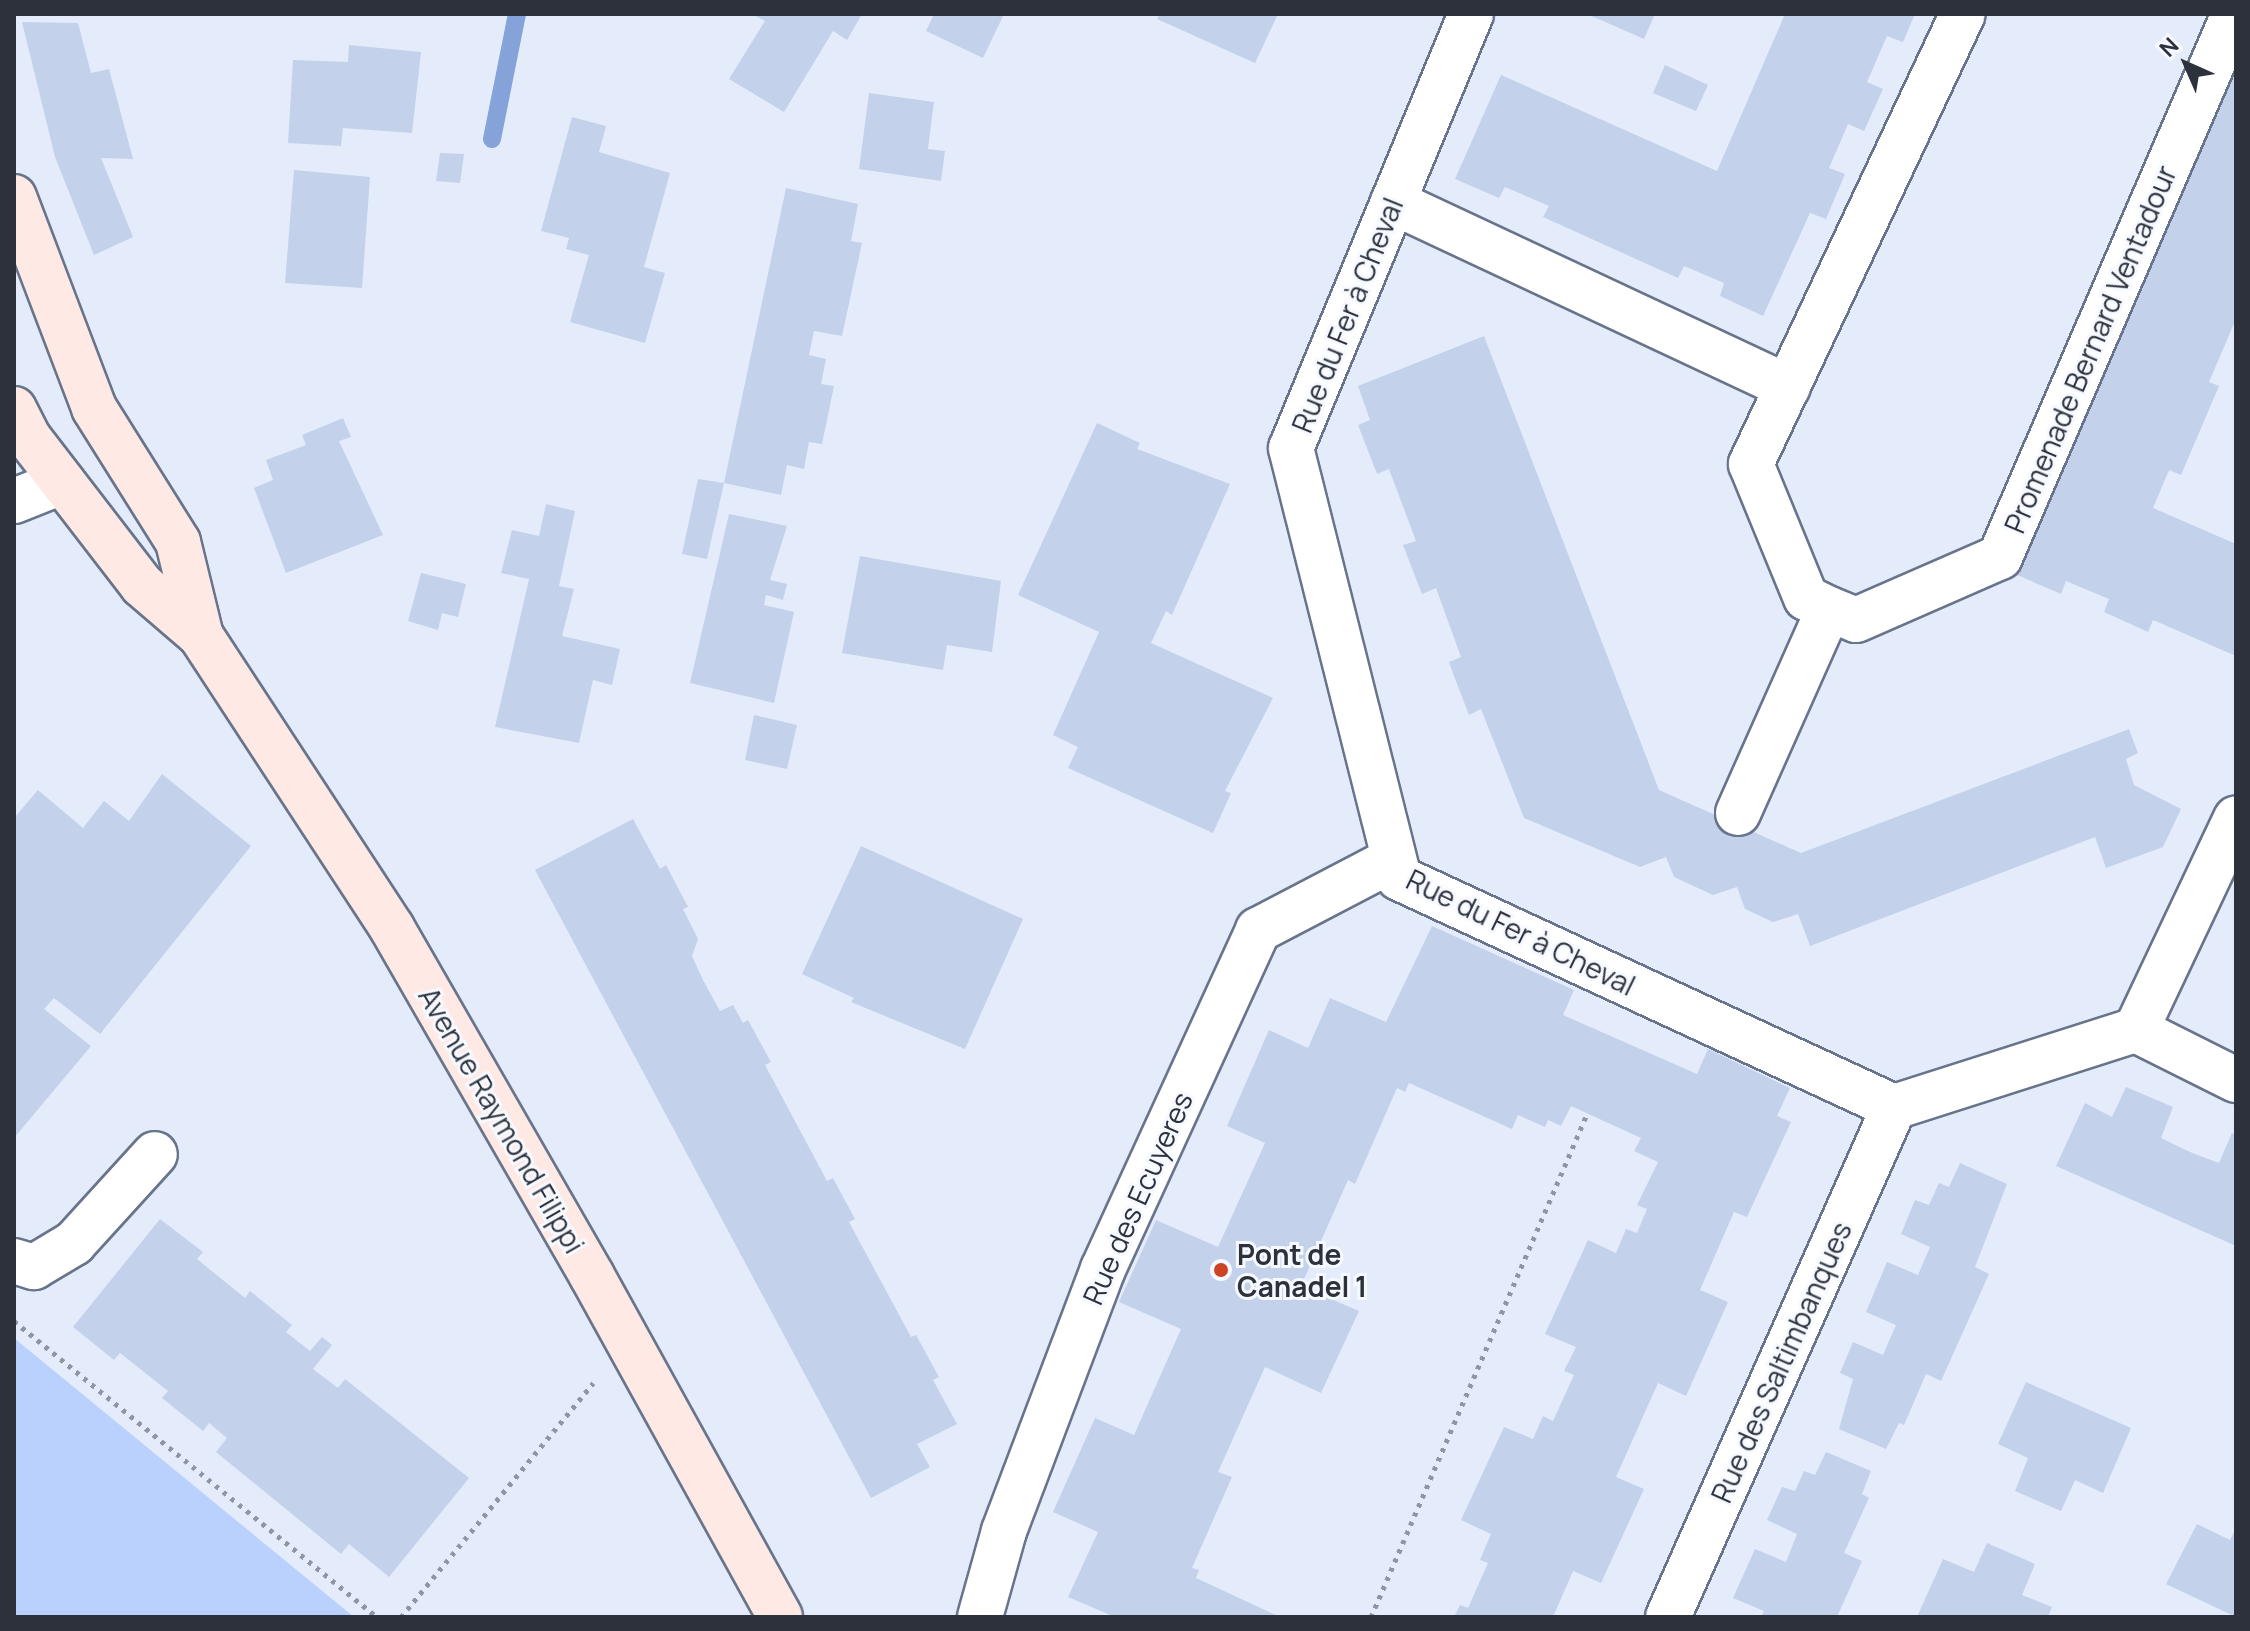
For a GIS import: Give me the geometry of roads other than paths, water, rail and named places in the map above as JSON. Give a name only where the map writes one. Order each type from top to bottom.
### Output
[{"type":"main road","name":"Avenue Raymond Filippi","points":[[14,197],[94,408],[178,542],[201,636]]},
{"type":"main road","name":"Avenue Raymond Filippi","points":[[14,409],[28,437],[142,585],[201,636],[392,928],[627,1340],[780,1617]]},
{"type":"street","name":"Rue du Fer à Cheval","points":[[1471,14],[1291,448],[1399,878],[1894,1107]]},
{"type":"street","points":[[1738,813],[1829,609],[1806,598],[1751,464],[1963,14]]},
{"type":"street","name":"Promenade Bernard Ventadour","points":[[1829,609],[1856,620],[2000,557],[2234,14]]},
{"type":"street","points":[[1393,202],[1788,387]]},
{"type":"street","points":[[14,501],[62,482]]},
{"type":"street","points":[[2136,1030],[2236,818]]},
{"type":"street","name":"Rue des Ecuyeres","points":[[980,1617],[1004,1531],[1103,1269],[1258,930],[1394,859]]},
{"type":"street","points":[[1894,1107],[2136,1030],[2236,1080]]},
{"type":"street","name":"Rue des Saltimbanques","points":[[1668,1617],[1894,1107]]},
{"type":"street","points":[[14,1261],[34,1267],[74,1243],[155,1154]]},
{"type":"waterway","points":[[492,139],[517,14]]},
{"type":"place","name":"Pont de Canadel 1","points":[[1221,1270]]}]
